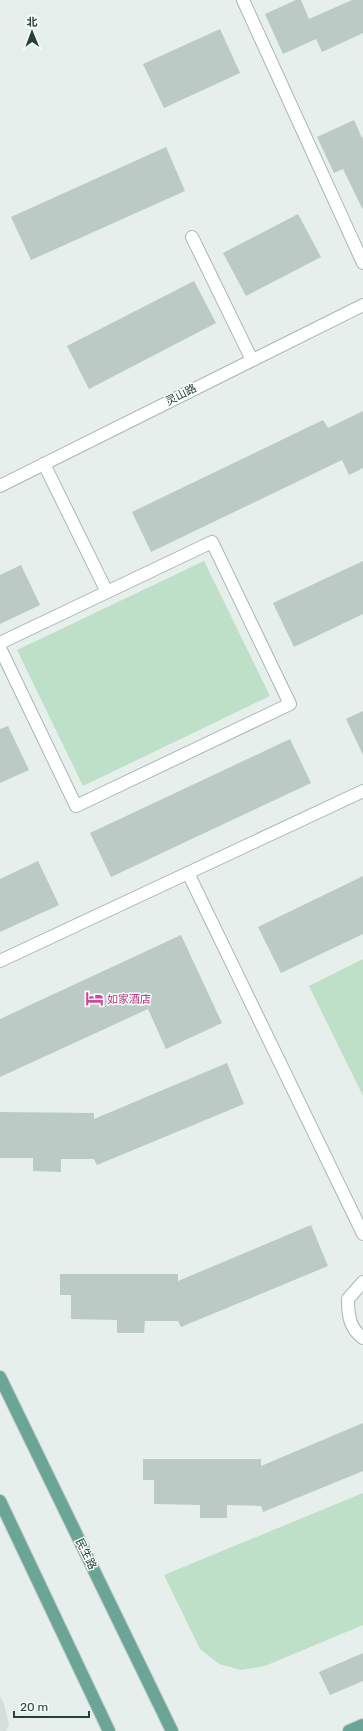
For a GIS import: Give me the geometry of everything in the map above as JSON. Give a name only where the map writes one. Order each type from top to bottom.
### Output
[{"type":"main road","name":"民生路","points":[[0,1377],[172,1731]]},
{"type":"main road","points":[[0,1501],[109,1731]]},
{"type":"main road","points":[[349,1731],[363,1725]]},
{"type":"street","points":[[243,0],[363,263]]},
{"type":"street","points":[[192,237],[252,360]]},
{"type":"street","name":"灵山路","points":[[0,486],[363,305]]},
{"type":"street","points":[[44,464],[107,592]]},
{"type":"street","points":[[0,643],[212,542],[290,704],[76,806],[0,648]]},
{"type":"street","points":[[0,961],[363,791]]},
{"type":"street","points":[[188,873],[363,1234]]},
{"type":"street","points":[[363,1282],[348,1299],[348,1318],[357,1333],[363,1338]]},
{"type":"shaded area","points":[[0,1695],[4,1704],[9,1725],[6,1731],[0,1731]]},
{"type":"green space","points":[[204,561],[270,696],[83,786],[17,650]]},
{"type":"green space","points":[[363,959],[363,1096],[309,986]]},
{"type":"green space","points":[[363,1493],[363,1625],[265,1666],[241,1670],[219,1664],[200,1649],[164,1575]]},
{"type":"building","points":[[296,0],[301,0],[309,19],[352,0],[363,0],[363,33],[322,52],[316,39],[283,54],[265,14]]},
{"type":"building","points":[[220,29],[240,73],[164,108],[143,64]]},
{"type":"building","points":[[354,120],[362,138],[363,137],[363,210],[343,169],[334,173],[317,137]]},
{"type":"building","points":[[166,147],[185,191],[31,260],[11,217]]},
{"type":"building","points":[[298,214],[321,257],[246,296],[223,253]]},
{"type":"building","points":[[194,281],[216,323],[89,389],[67,346]]},
{"type":"building","points":[[363,411],[363,468],[349,475],[342,460],[151,552],[132,512],[323,420],[328,428]]},
{"type":"building","points":[[363,561],[363,614],[294,647],[273,603]]},
{"type":"building","points":[[21,565],[40,605],[0,624],[0,575]]},
{"type":"building","points":[[363,711],[363,755],[346,719]]},
{"type":"building","points":[[8,726],[29,770],[0,783],[0,729]]},
{"type":"building","points":[[290,739],[311,783],[111,877],[90,833]]},
{"type":"building","points":[[38,861],[59,905],[0,932],[0,879]]},
{"type":"building","points":[[363,876],[363,934],[281,973],[258,927]]},
{"type":"building","points":[[181,935],[222,1023],[166,1049],[148,1009],[0,1077],[0,1019]]},
{"type":"building","points":[[227,1063],[244,1104],[97,1165],[94,1159],[61,1159],[61,1172],[33,1171],[33,1158],[0,1158],[0,1112],[94,1113],[94,1119]]},
{"type":"building","points":[[311,1225],[328,1266],[181,1327],[178,1321],[145,1321],[144,1333],[117,1333],[117,1320],[71,1319],[71,1295],[60,1295],[60,1274],[178,1274],[178,1281]]},
{"type":"building","points":[[363,1423],[363,1471],[263,1512],[261,1506],[227,1505],[227,1518],[200,1518],[200,1505],[154,1504],[154,1480],[143,1480],[143,1459],[261,1459],[261,1466]]},
{"type":"building","points":[[363,1653],[363,1681],[330,1695],[319,1672]]},
{"type":"place","name":"如家酒店","points":[[94,999]]}]
